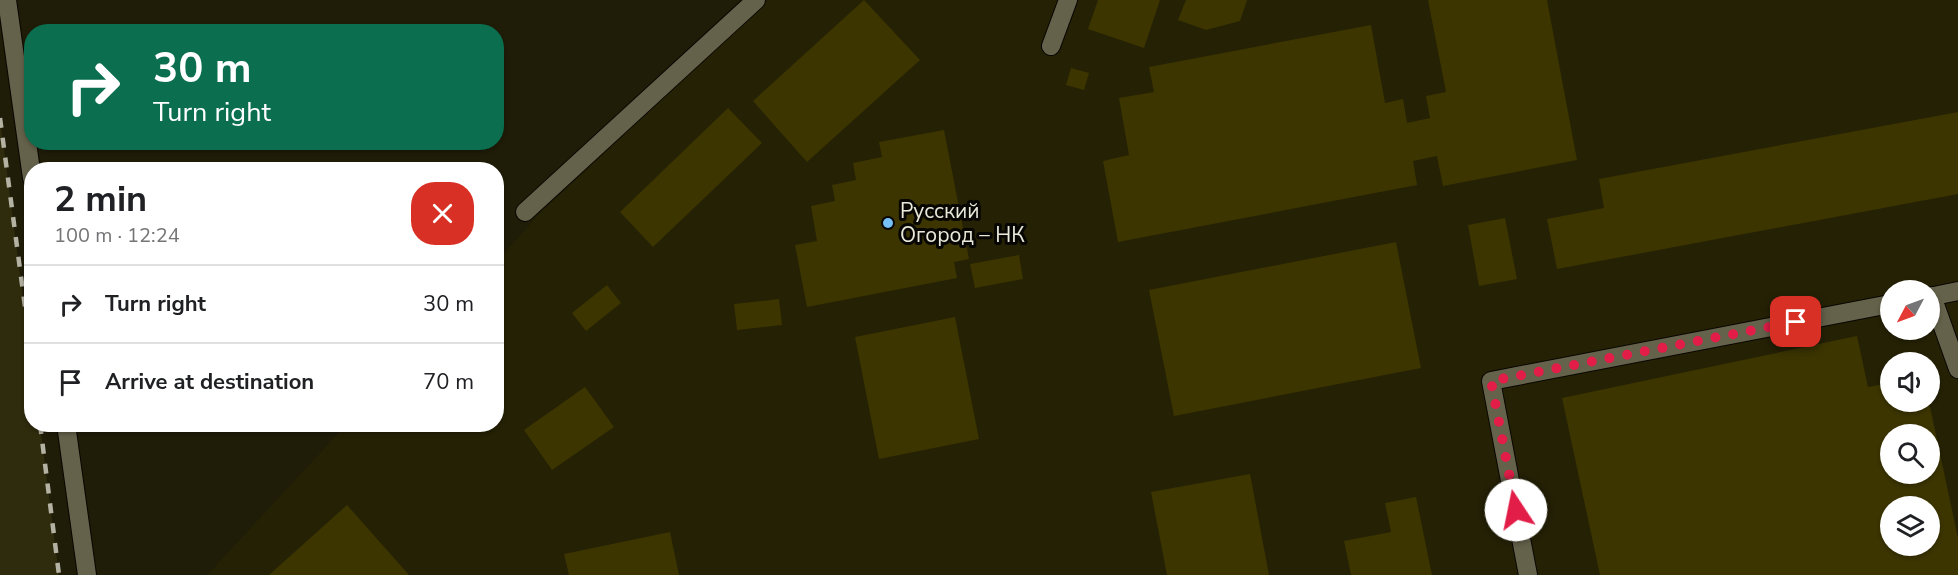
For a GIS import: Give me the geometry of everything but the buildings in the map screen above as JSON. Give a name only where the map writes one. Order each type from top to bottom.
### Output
[{"type":"street","points":[[7,0],[24,121]]},
{"type":"street","points":[[525,212],[756,0]]},
{"type":"street","points":[[1051,46],[1068,0]]},
{"type":"street","points":[[1940,295],[1958,291]]},
{"type":"street","points":[[1528,575],[1491,381],[1880,306]]},
{"type":"street","points":[[1940,323],[1958,369]]},
{"type":"street","points":[[67,432],[87,575]]},
{"type":"shaded area","points":[[768,0],[1958,0],[1958,575],[207,575],[340,432],[504,432],[504,253],[538,215]]},
{"type":"shaded area","points":[[0,118],[24,305],[24,432],[41,432],[59,575],[0,575]]},
{"type":"railway","points":[[0,118],[24,300]]},
{"type":"railway","points":[[41,432],[59,575]]},
{"type":"place","name":"Русский Огород – НК","points":[[888,223]]},
{"type":"route","points":[[1516,510],[1491,381],[1796,322]]}]
